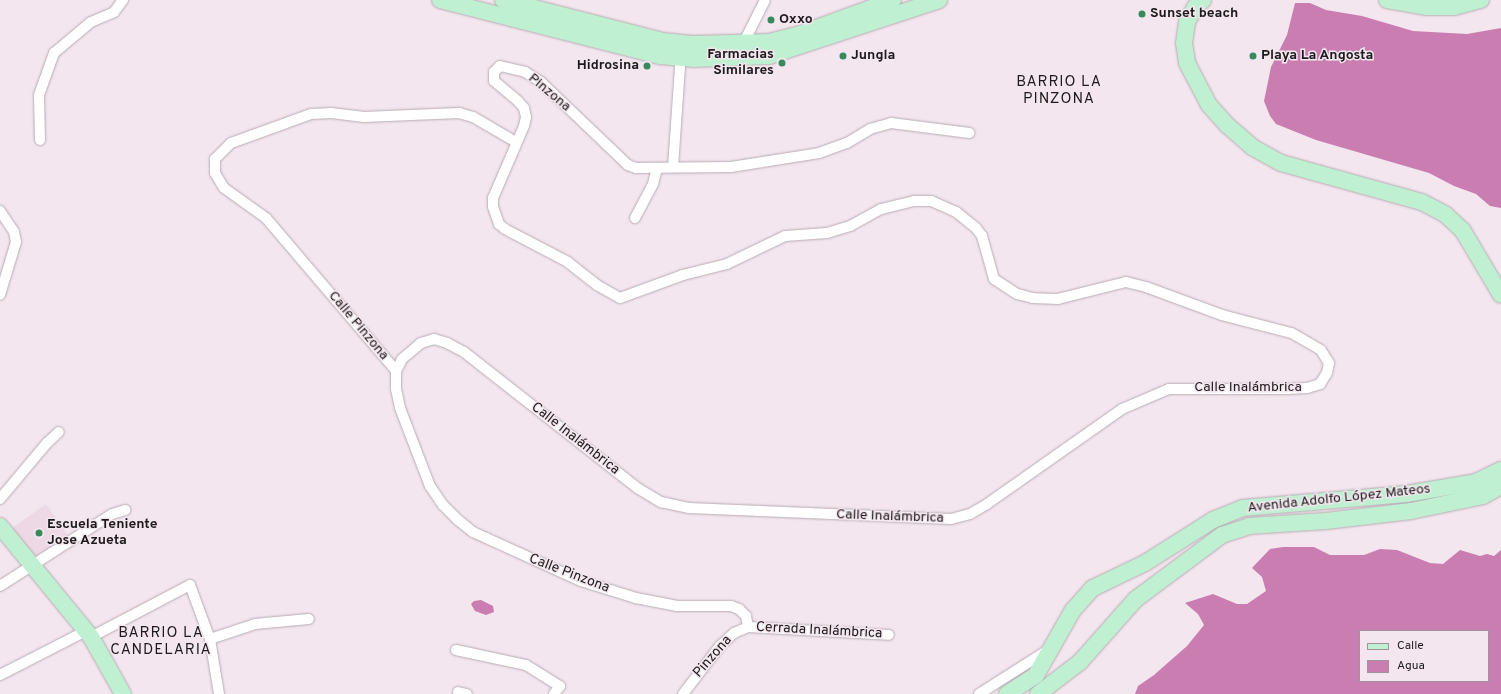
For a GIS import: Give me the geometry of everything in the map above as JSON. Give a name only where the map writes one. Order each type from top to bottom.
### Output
[{"type":"main road","points":[[440,0],[660,56],[681,51],[744,51],[769,56],[802,47],[939,0]]},
{"type":"main road","points":[[503,0],[681,51]]},
{"type":"main road","points":[[744,51],[769,42],[800,34],[892,0]]},
{"type":"main road","points":[[1203,0],[1195,7],[1187,22],[1184,43],[1187,63],[1209,105],[1227,125],[1252,147],[1282,163],[1422,202],[1446,215],[1463,230],[1501,295]]},
{"type":"main road","points":[[1387,0],[1426,7],[1454,7],[1481,0]]},
{"type":"main road","name":"Avenida Adolfo López Mateos","points":[[1007,694],[1036,675],[1055,646],[1073,610],[1093,588],[1145,563],[1213,520],[1242,508],[1406,494],[1476,482],[1501,470]]},
{"type":"main road","name":"Avenida Adolfo López Mateos","points":[[1038,694],[1080,662],[1136,599],[1222,535],[1249,526],[1326,521],[1411,511],[1483,496],[1501,486]]},
{"type":"main road","points":[[0,526],[31,566],[88,634],[124,693]]},
{"type":"street","points":[[40,140],[39,94],[54,53],[91,22],[114,12],[123,0]]},
{"type":"street","points":[[744,51],[765,0]]},
{"type":"street","points":[[673,167],[681,51]]},
{"type":"street","name":"Pinzona","points":[[516,142],[524,126],[524,108],[494,81],[494,72],[500,66],[525,72],[541,82],[628,165],[636,168],[731,167],[819,153],[847,143],[870,128],[891,123],[969,132]]},
{"type":"street","name":"Calle Pinzona","points":[[516,142],[473,117],[459,113],[379,117],[311,114],[245,136],[231,143],[215,159],[215,173],[224,188],[266,218],[396,371],[396,389],[400,408],[430,486],[443,505],[473,532],[555,571],[636,598],[677,606],[731,606],[739,608],[746,616],[748,627]]},
{"type":"street","name":"Calle Inalámbrica","points":[[396,371],[402,359],[421,343],[434,339],[447,343],[464,352],[639,489],[661,502],[689,508],[951,519],[970,514],[987,504],[1122,409],[1169,390],[1307,388],[1320,384],[1328,373],[1329,363],[1321,350],[1291,333],[1222,315],[1126,282],[1058,298],[1033,298],[1017,294],[994,279],[982,236],[976,228],[952,210],[923,200],[881,209],[850,226],[827,233],[785,236],[727,264],[683,275],[620,298],[597,285],[568,262],[499,224],[495,216],[493,198],[516,142]]},
{"type":"street","points":[[635,218],[653,184],[658,168]]},
{"type":"street","points":[[0,211],[14,232],[16,242],[0,295]]},
{"type":"street","points":[[0,498],[47,443],[59,432]]},
{"type":"street","points":[[0,586],[112,514],[125,510]]},
{"type":"street","points":[[0,675],[190,586],[210,639],[219,694]]},
{"type":"street","points":[[210,639],[255,624],[309,619]]},
{"type":"street","name":"Pinzona","points":[[683,694],[720,646],[734,633],[748,627]]},
{"type":"street","name":"Cerrada Inalámbrica","points":[[748,627],[889,635]]},
{"type":"street","points":[[979,694],[1055,646]]},
{"type":"street","points":[[456,650],[526,665],[560,686],[554,694]]},
{"type":"shaded area","name":"Escuela Teniente Jose Azueta","points":[[46,504],[69,537],[31,563],[8,530]]},
{"type":"water","points":[[1295,3],[1310,3],[1326,10],[1362,16],[1413,31],[1467,34],[1501,28],[1501,208],[1490,206],[1476,194],[1454,186],[1429,173],[1316,140],[1276,124],[1270,116],[1264,101],[1271,67],[1287,35]]},
{"type":"water","points":[[1283,547],[1314,547],[1330,555],[1364,555],[1380,549],[1397,550],[1430,563],[1443,564],[1460,550],[1480,556],[1487,554],[1494,556],[1501,550],[1501,694],[1135,694],[1138,686],[1154,675],[1187,646],[1204,625],[1198,614],[1185,603],[1213,594],[1237,604],[1247,604],[1266,591],[1262,577],[1252,568],[1270,549]]},
{"type":"water","points":[[481,600],[493,606],[494,612],[486,615],[475,611],[471,604],[474,601]]},
{"type":"place","name":"Sunset beach","points":[[1142,14]]},
{"type":"place","name":"Oxxo","points":[[771,20]]},
{"type":"place","name":"Jungla","points":[[843,56]]},
{"type":"place","name":"Playa La Angosta","points":[[1253,56]]},
{"type":"place","name":"Farmacias Similares","points":[[782,63]]},
{"type":"place","name":"Hidrosina","points":[[647,66]]},
{"type":"place","name":"Escuela Teniente Jose Azueta","points":[[39,533]]},
{"type":"district","name":"BARRIO LA PINZONA","points":[[1059,90]]},
{"type":"district","name":"BARRIO LA CANDELARIA","points":[[161,642]]}]
